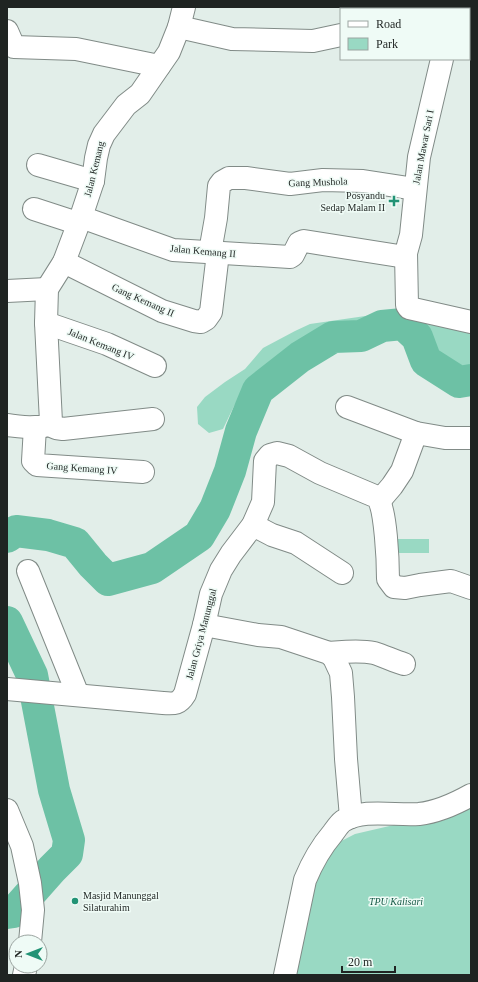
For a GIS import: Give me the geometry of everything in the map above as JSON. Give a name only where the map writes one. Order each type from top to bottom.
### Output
[{"type":"street","name":"Jalan Kemang","points":[[47,289],[64,262],[93,181],[99,145],[104,134],[126,105],[140,94],[169,52],[181,17],[232,39],[313,41],[340,35]]},
{"type":"street","points":[[9,42],[76,49],[158,66]]},
{"type":"street","name":"Jalan Mawar Sari I","points":[[442,60],[419,157],[408,244],[407,305],[409,308],[471,322]]},
{"type":"street","points":[[38,166],[93,181]]},
{"type":"street","name":"Gang Mushola","points":[[214,252],[219,186],[222,182],[229,178],[246,178],[290,184],[323,180],[363,181],[415,189]]},
{"type":"street","name":"Jalan Kemang II","points":[[34,209],[79,220],[173,250],[290,257],[294,255],[299,243],[304,241],[399,256],[408,244]]},
{"type":"street","name":"Gang Kemang II","points":[[64,262],[162,311],[201,322],[206,319],[211,312],[214,252]]},
{"type":"street","points":[[7,291],[47,289],[46,323],[51,419],[42,426]]},
{"type":"street","name":"Jalan Kemang IV","points":[[46,323],[107,344],[155,366]]},
{"type":"street","points":[[347,407],[416,433],[445,438],[471,438]]},
{"type":"street","points":[[7,425],[63,428],[153,420]]},
{"type":"street","name":"Gang Kemang IV","points":[[42,426],[33,461],[37,465],[143,472]]},
{"type":"street","points":[[416,433],[402,471],[380,500],[383,517],[388,579],[394,587],[405,588],[451,581],[471,588]]},
{"type":"street","name":"Jalan Griya Manunggal","points":[[14,690],[173,704],[181,701],[185,694],[204,625],[210,594],[221,570],[253,525],[262,502],[265,461],[270,455],[277,453],[288,456],[320,473],[373,495],[380,500]]},
{"type":"street","points":[[253,525],[272,535],[296,543],[342,573]]},
{"type":"street","points":[[28,571],[78,695]]},
{"type":"street","points":[[204,625],[258,635],[281,637],[328,653],[334,658],[341,673],[351,817]]},
{"type":"street","points":[[328,653],[348,651],[368,652],[404,664]]},
{"type":"street","points":[[285,975],[299,906],[309,870],[324,844],[342,822],[351,817],[364,815],[419,814],[436,811],[471,795]]},
{"type":"street","points":[[7,810],[22,846],[30,883],[33,910],[31,934]]},
{"type":"green space","points":[[415,311],[471,326],[471,373],[465,376],[452,373],[426,356],[418,337],[410,325],[404,320],[365,328],[355,334],[333,335],[318,339],[306,349],[279,364],[259,379],[246,385],[223,429],[209,433],[198,424],[197,407],[205,397],[245,369],[263,348],[295,331],[310,324],[393,312]]},
{"type":"green space","points":[[388,539],[429,539],[429,553],[389,553]]},
{"type":"green space","name":"TPU Kalisari","points":[[471,798],[471,975],[291,975],[318,853],[355,834],[437,815]]},
{"type":"waterway","points":[[7,537],[16,531],[48,535],[75,543],[93,565],[108,580],[152,568],[199,536],[215,509],[230,471],[241,431],[258,390],[300,357],[333,337],[361,336],[382,326],[403,324],[417,337],[426,361],[459,382],[471,380]]},
{"type":"waterway","points":[[7,622],[32,675],[54,790],[69,840],[67,854],[14,912],[7,913]]},
{"type":"place","name":"Posyandu Sedap Malam II","points":[[394,201]]},
{"type":"place","name":"Masjid Manunggal Silaturahim","points":[[75,901]]}]
